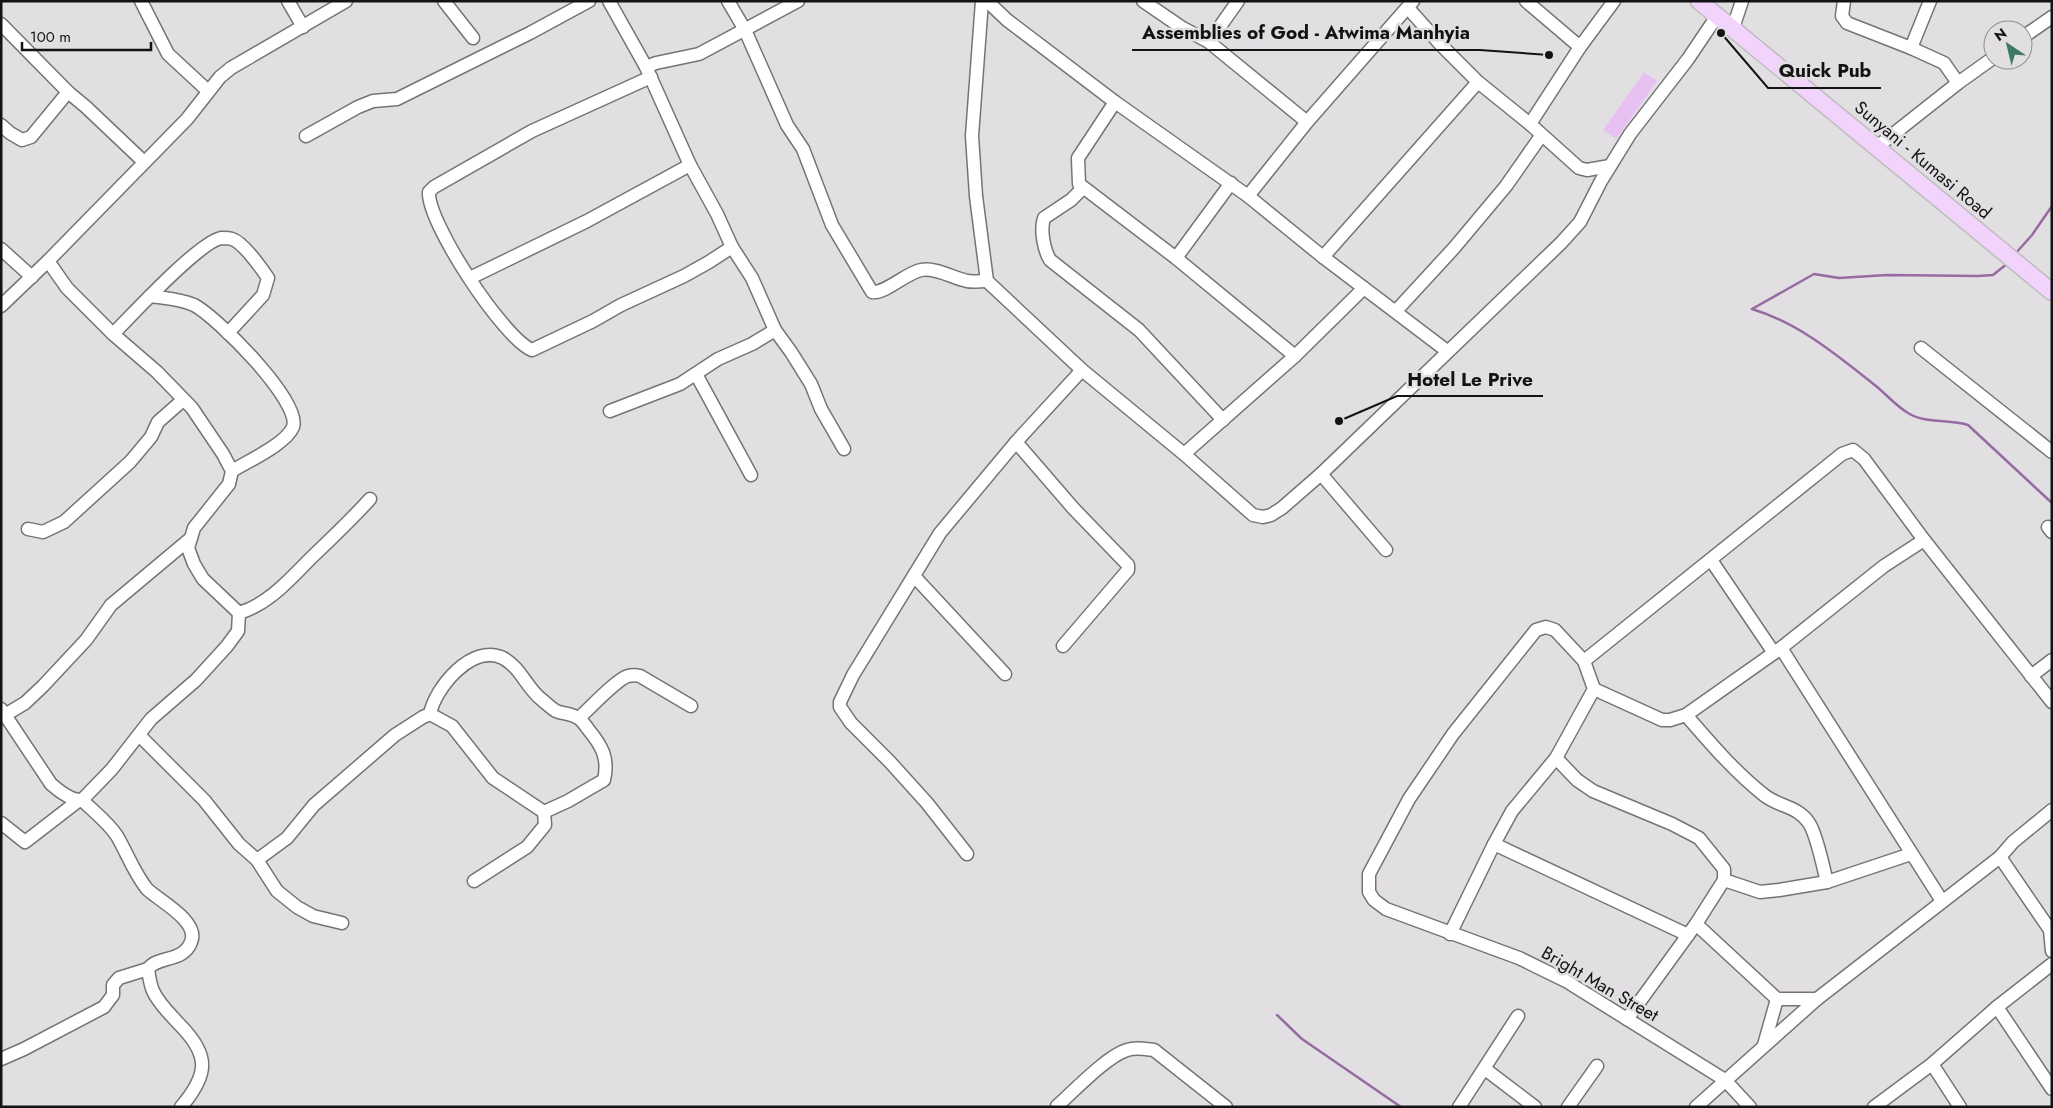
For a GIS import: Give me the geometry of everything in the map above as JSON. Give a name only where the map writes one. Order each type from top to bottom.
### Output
[{"type":"main road","name":"Sunyani - Kumasi Road","points":[[1700,1],[2052,292]]},
{"type":"street","points":[[141,1],[168,54],[208,91]]},
{"type":"street","points":[[288,1],[304,27]]},
{"type":"street","points":[[1,306],[48,261],[187,119],[220,77],[231,68],[346,1]]},
{"type":"street","points":[[444,1],[473,38]]},
{"type":"street","points":[[306,136],[358,107],[373,102],[397,99],[530,33],[589,1]]},
{"type":"street","points":[[609,1],[648,72],[690,165],[717,214],[732,247],[752,278],[775,330],[811,384],[821,409],[844,449]]},
{"type":"street","points":[[728,1],[745,30],[787,125],[803,149],[832,225],[872,292],[879,292],[923,269],[934,270],[968,281],[986,281]]},
{"type":"street","points":[[732,247],[684,276],[620,305],[593,321],[532,350],[527,348],[492,311],[470,278],[431,210],[428,199],[429,192],[434,187],[532,131],[648,72],[698,54],[798,1]]},
{"type":"street","points":[[982,1],[972,136],[976,196],[986,281],[1082,370],[1184,454],[1253,515],[1263,516],[1271,515],[1282,508],[1320,474],[1488,314],[1580,222],[1610,166],[1630,134],[1688,59],[1717,16]]},
{"type":"street","points":[[987,1],[1007,20],[1115,102],[1232,183],[1323,257],[1447,351]]},
{"type":"street","points":[[1144,1],[1181,27],[1209,42],[1307,122]]},
{"type":"street","points":[[1209,42],[1238,1]]},
{"type":"street","points":[[1526,1],[1580,47]]},
{"type":"street","points":[[1530,124],[1580,47],[1614,1]]},
{"type":"street","points":[[1733,28],[1742,1]]},
{"type":"street","points":[[1844,1],[1842,16],[1847,23],[1944,63],[1958,83]]},
{"type":"street","points":[[1911,48],[1930,1]]},
{"type":"street","points":[[1248,196],[1307,122],[1411,4],[1440,45],[1478,82],[1530,124],[1578,168],[1587,170],[1610,166]]},
{"type":"street","points":[[2033,30],[2052,17]]},
{"type":"street","points":[[1,24],[68,92],[144,162]]},
{"type":"street","points":[[1876,147],[1983,65]]},
{"type":"street","points":[[1323,257],[1478,82]]},
{"type":"street","points":[[1,125],[22,140],[31,137],[68,92]]},
{"type":"street","points":[[1115,102],[1078,158],[1077,176],[1079,184],[1176,258],[1295,356]]},
{"type":"street","points":[[1396,311],[1454,248],[1506,186],[1541,136]]},
{"type":"street","points":[[470,278],[587,221],[690,165]]},
{"type":"street","points":[[1176,258],[1232,183]]},
{"type":"street","points":[[1082,188],[1070,200],[1044,218],[1046,250],[1050,260],[1139,330],[1223,420]]},
{"type":"street","points":[[113,334],[150,296],[200,251],[222,238],[234,240],[268,278],[263,295],[228,334]]},
{"type":"street","points":[[1,249],[32,277]]},
{"type":"street","points":[[1,823],[25,842],[80,800],[112,769],[150,719],[196,680],[238,631],[239,613],[203,579],[194,564],[188,548],[194,528],[229,484],[232,471],[223,454],[192,408],[157,372],[113,334],[67,288],[48,261]]},
{"type":"street","points":[[1184,454],[1295,356],[1364,288]]},
{"type":"street","points":[[150,296],[188,302],[196,306],[259,363],[284,397],[294,416],[293,426],[286,438],[232,471]]},
{"type":"street","points":[[610,411],[669,389],[718,360],[752,344],[775,330]]},
{"type":"street","points":[[1922,348],[2052,452]]},
{"type":"street","points":[[967,854],[927,803],[851,723],[840,708],[842,696],[940,533],[1016,442],[1082,370]]},
{"type":"street","points":[[696,374],[751,475]]},
{"type":"street","points":[[28,529],[43,532],[64,522],[130,462],[151,437],[158,422],[183,400]]},
{"type":"street","points":[[1016,442],[1073,508],[1128,565],[1128,570],[1063,646]]},
{"type":"street","points":[[1924,540],[1884,566],[1777,650],[1686,715],[1670,720],[1662,720],[1594,689],[1584,661],[1842,454],[1853,450],[1864,459],[1924,540],[2052,702]]},
{"type":"street","points":[[1320,474],[1386,550]]},
{"type":"street","points":[[239,613],[251,609],[276,593],[370,499]]},
{"type":"street","points":[[1,1059],[24,1049],[104,1006],[113,995],[113,985],[120,978],[148,969],[159,961],[172,959],[185,950],[192,942],[192,935],[188,924],[148,890],[134,869],[115,833],[80,800],[59,791],[52,784],[3,712],[25,703],[86,640],[111,605],[190,538]]},
{"type":"street","points":[[1711,560],[1777,650],[1942,902]]},
{"type":"street","points":[[914,576],[1005,674]]},
{"type":"street","name":"Bright Man Street","points":[[1584,661],[1555,630],[1546,627],[1536,630],[1452,734],[1408,799],[1369,874],[1369,892],[1374,900],[1386,909],[1519,958],[1558,977],[1725,1080],[1750,1107]]},
{"type":"street","points":[[430,714],[432,702],[455,672],[486,655],[501,657],[512,664],[534,694],[558,711],[579,718],[600,744],[607,767],[604,780],[568,801],[544,812]]},
{"type":"street","points":[[2031,676],[2052,660]]},
{"type":"street","points":[[579,718],[618,682],[626,676],[634,675],[640,676],[691,706]]},
{"type":"street","points":[[1450,934],[1512,811],[1556,758],[1594,689]]},
{"type":"street","points":[[257,860],[287,838],[314,805],[395,734],[430,714]]},
{"type":"street","points":[[430,714],[452,726],[493,778],[544,812]]},
{"type":"street","points":[[1686,715],[1716,751],[1766,796],[1794,808],[1803,815],[1811,826],[1827,882]]},
{"type":"street","points":[[139,735],[197,794],[240,844],[257,860],[277,891],[297,907],[313,916],[342,923]]},
{"type":"street","points":[[1556,758],[1577,780],[1593,791],[1672,824],[1699,838],[1724,869],[1724,880],[1696,924],[1627,1019]]},
{"type":"street","points":[[1696,1107],[1817,999],[2000,857],[2013,842],[2052,810]]},
{"type":"street","points":[[474,881],[527,846],[544,824],[544,812]]},
{"type":"street","points":[[1494,844],[1688,935]]},
{"type":"street","points":[[1724,880],[1760,892],[1827,882],[1910,854]]},
{"type":"street","points":[[2000,857],[2051,931],[2052,951]]},
{"type":"street","points":[[1696,924],[1777,999],[1817,999]]},
{"type":"street","points":[[1874,1107],[1932,1064],[1997,1007],[2052,964]]},
{"type":"street","points":[[148,969],[152,990],[203,1057],[202,1074],[193,1094],[182,1107]]},
{"type":"street","points":[[1764,1046],[1777,999]]},
{"type":"street","points":[[1997,1007],[2052,1089]]},
{"type":"street","points":[[1459,1107],[1518,1016]]},
{"type":"street","points":[[1057,1106],[1114,1056],[1127,1050],[1140,1048],[1154,1050],[1226,1107]]},
{"type":"street","points":[[1932,1064],[1960,1107]]},
{"type":"street","points":[[1568,1107],[1597,1066]]},
{"type":"street","points":[[1485,1069],[1535,1107]]},
{"type":"shaded area","points":[[1644,72],[1657,81],[1616,139],[1603,130]]},
{"type":"waterway","points":[[2015,254],[2032,235],[2052,206]]},
{"type":"waterway","points":[[1752,309],[1814,274],[1839,278],[1887,275],[1978,276],[1993,275],[2008,263]]},
{"type":"waterway","points":[[1752,309],[1769,315],[1802,332],[1832,352],[1908,413],[1922,419],[1968,425],[2052,503]]},
{"type":"waterway","points":[[1277,1015],[1302,1039],[1401,1107]]},
{"type":"place","name":"Quick Pub","points":[[1721,33]]},
{"type":"place","name":"Assemblies of God - Atwima Manhyia","points":[[1549,55]]},
{"type":"place","name":"Hotel Le Prive","points":[[1339,421]]}]
